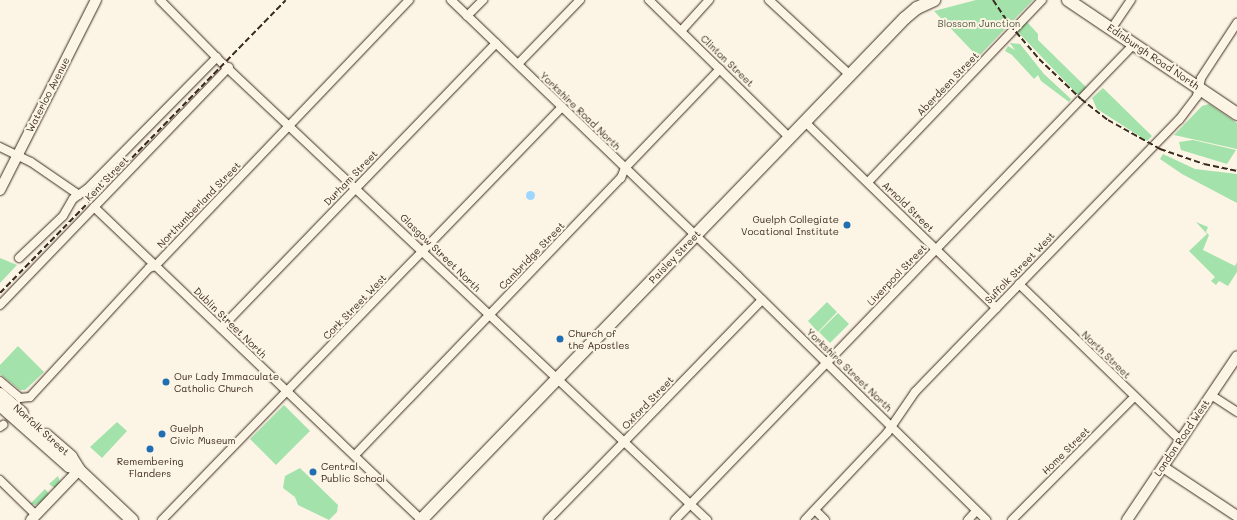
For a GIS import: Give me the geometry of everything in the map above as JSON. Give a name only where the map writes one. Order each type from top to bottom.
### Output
[{"type":"main road","name":"Paisley Street","points":[[421,520],[909,14],[934,0]]},
{"type":"main road","name":"Edinburgh Road North","points":[[1068,0],[1112,28],[1237,114]]},
{"type":"main road","name":"Norfolk Street","points":[[0,394],[71,457],[79,470],[132,520]]},
{"type":"main road","name":"Norfolk Street","points":[[0,405],[69,466],[79,470]]},
{"type":"street","name":"Waterloo Avenue","points":[[0,190],[96,0]]},
{"type":"street","name":"Glasgow Street North","points":[[160,0],[217,57],[290,124],[707,520]]},
{"type":"street","name":"Northumberland Street","points":[[0,381],[20,398],[30,397],[149,268],[155,266],[409,0]]},
{"type":"street","name":"Yorkshire Road North","points":[[451,0],[696,236]]},
{"type":"street","points":[[467,16],[483,0]]},
{"type":"street","points":[[518,64],[580,0]]},
{"type":"street","name":"Clinton Street","points":[[649,0],[790,138]]},
{"type":"street","points":[[681,31],[709,0]]},
{"type":"street","points":[[769,0],[850,75]]},
{"type":"street","name":"Aberdeen Street","points":[[868,182],[1042,0]]},
{"type":"street","points":[[1112,28],[1131,0]]},
{"type":"street","name":"Suffolk Street West","points":[[805,520],[891,426],[915,392],[1178,120],[1197,96],[1201,78],[1237,23]]},
{"type":"street","name":"Durham Street","points":[[221,328],[496,43]]},
{"type":"street","name":"Liverpool Street","points":[[674,520],[1134,44]]},
{"type":"street","name":"Kent Street","points":[[19,258],[63,216],[73,199],[79,195],[217,57]]},
{"type":"street","name":"Kent Street","points":[[0,305],[229,67]]},
{"type":"street","name":"Cambridge Street","points":[[355,455],[622,178],[625,168],[720,69]]},
{"type":"street","name":"Cork Street West","points":[[162,520],[288,392],[562,108]]},
{"type":"street","name":"Arnold Street","points":[[806,122],[996,308]]},
{"type":"street","points":[[0,147],[18,154],[79,195]]},
{"type":"street","name":"Dublin Street North","points":[[94,207],[355,455],[421,520]]},
{"type":"street","name":"Yorkshire Street North","points":[[696,236],[986,520]]},
{"type":"street","name":"North Street","points":[[1019,284],[1180,440]]},
{"type":"street","name":"Oxford Street","points":[[548,520],[762,300]]},
{"type":"street","name":"London Road West","points":[[1127,520],[1237,356]]},
{"type":"street","points":[[1211,395],[1237,412]]},
{"type":"street","name":"Home Street","points":[[1012,520],[1134,397]]},
{"type":"street","points":[[1163,467],[1237,516]]},
{"type":"street","points":[[0,480],[34,518],[79,470]]},
{"type":"street","points":[[815,510],[825,520]]},
{"type":"street","points":[[968,520],[976,511]]},
{"type":"green space","name":"Blossom Junction","points":[[976,0],[1033,0],[978,57],[934,11]]},
{"type":"green space","points":[[1027,22],[1038,34],[1038,40],[1087,88],[1079,96],[1017,31]]},
{"type":"green space","points":[[1010,43],[1020,44],[1044,74],[1071,99],[1069,102],[1041,81],[1038,75],[1034,79],[1012,55],[1005,51],[1008,46],[1015,50]]},
{"type":"green space","points":[[1103,88],[1152,136],[1147,141],[1097,109],[1092,98]]},
{"type":"green space","points":[[1209,104],[1237,123],[1237,149],[1174,135],[1202,106]]},
{"type":"green space","points":[[1193,140],[1236,150],[1227,164],[1181,150],[1179,142]]},
{"type":"green space","points":[[1163,154],[1195,169],[1237,174],[1237,203],[1182,174],[1160,159]]},
{"type":"green space","points":[[1196,222],[1208,227],[1206,232],[1209,235],[1203,250],[1235,266],[1237,262],[1237,272],[1228,286],[1219,281],[1216,285],[1211,281],[1215,277],[1189,251],[1207,234]]},
{"type":"green space","points":[[0,258],[17,265],[0,283]]},
{"type":"green space","points":[[827,302],[837,312],[818,332],[808,321]]},
{"type":"green space","points":[[838,313],[849,324],[830,343],[819,332]]},
{"type":"green space","points":[[18,346],[44,372],[25,390],[20,390],[0,374],[0,365]]},
{"type":"green space","points":[[284,405],[310,431],[276,465],[250,439]]},
{"type":"green space","points":[[117,422],[127,431],[102,458],[90,447]]},
{"type":"green space","points":[[300,468],[338,505],[337,512],[329,520],[298,505],[295,497],[283,488],[285,476]]},
{"type":"green space","points":[[58,476],[60,482],[56,489],[49,484]]},
{"type":"green space","points":[[45,489],[50,495],[37,505],[30,504]]},
{"type":"water","points":[[530,190],[535,195],[530,200],[525,195]]},
{"type":"railway","points":[[0,293],[286,0]]},
{"type":"railway","points":[[993,0],[1010,25],[1039,59],[1081,99],[1108,120],[1160,149],[1204,164],[1237,171]]},
{"type":"place","name":"Guelph Collegiate Vocational Institute","points":[[847,225]]},
{"type":"place","name":"Church of the Apostles","points":[[560,339]]},
{"type":"place","name":"Our Lady Immaculate Catholic Church","points":[[166,382]]},
{"type":"place","name":"Guelph Civic Museum","points":[[162,434]]},
{"type":"place","name":"Remembering Flanders","points":[[150,449]]},
{"type":"place","name":"Central Public School","points":[[313,472]]}]
